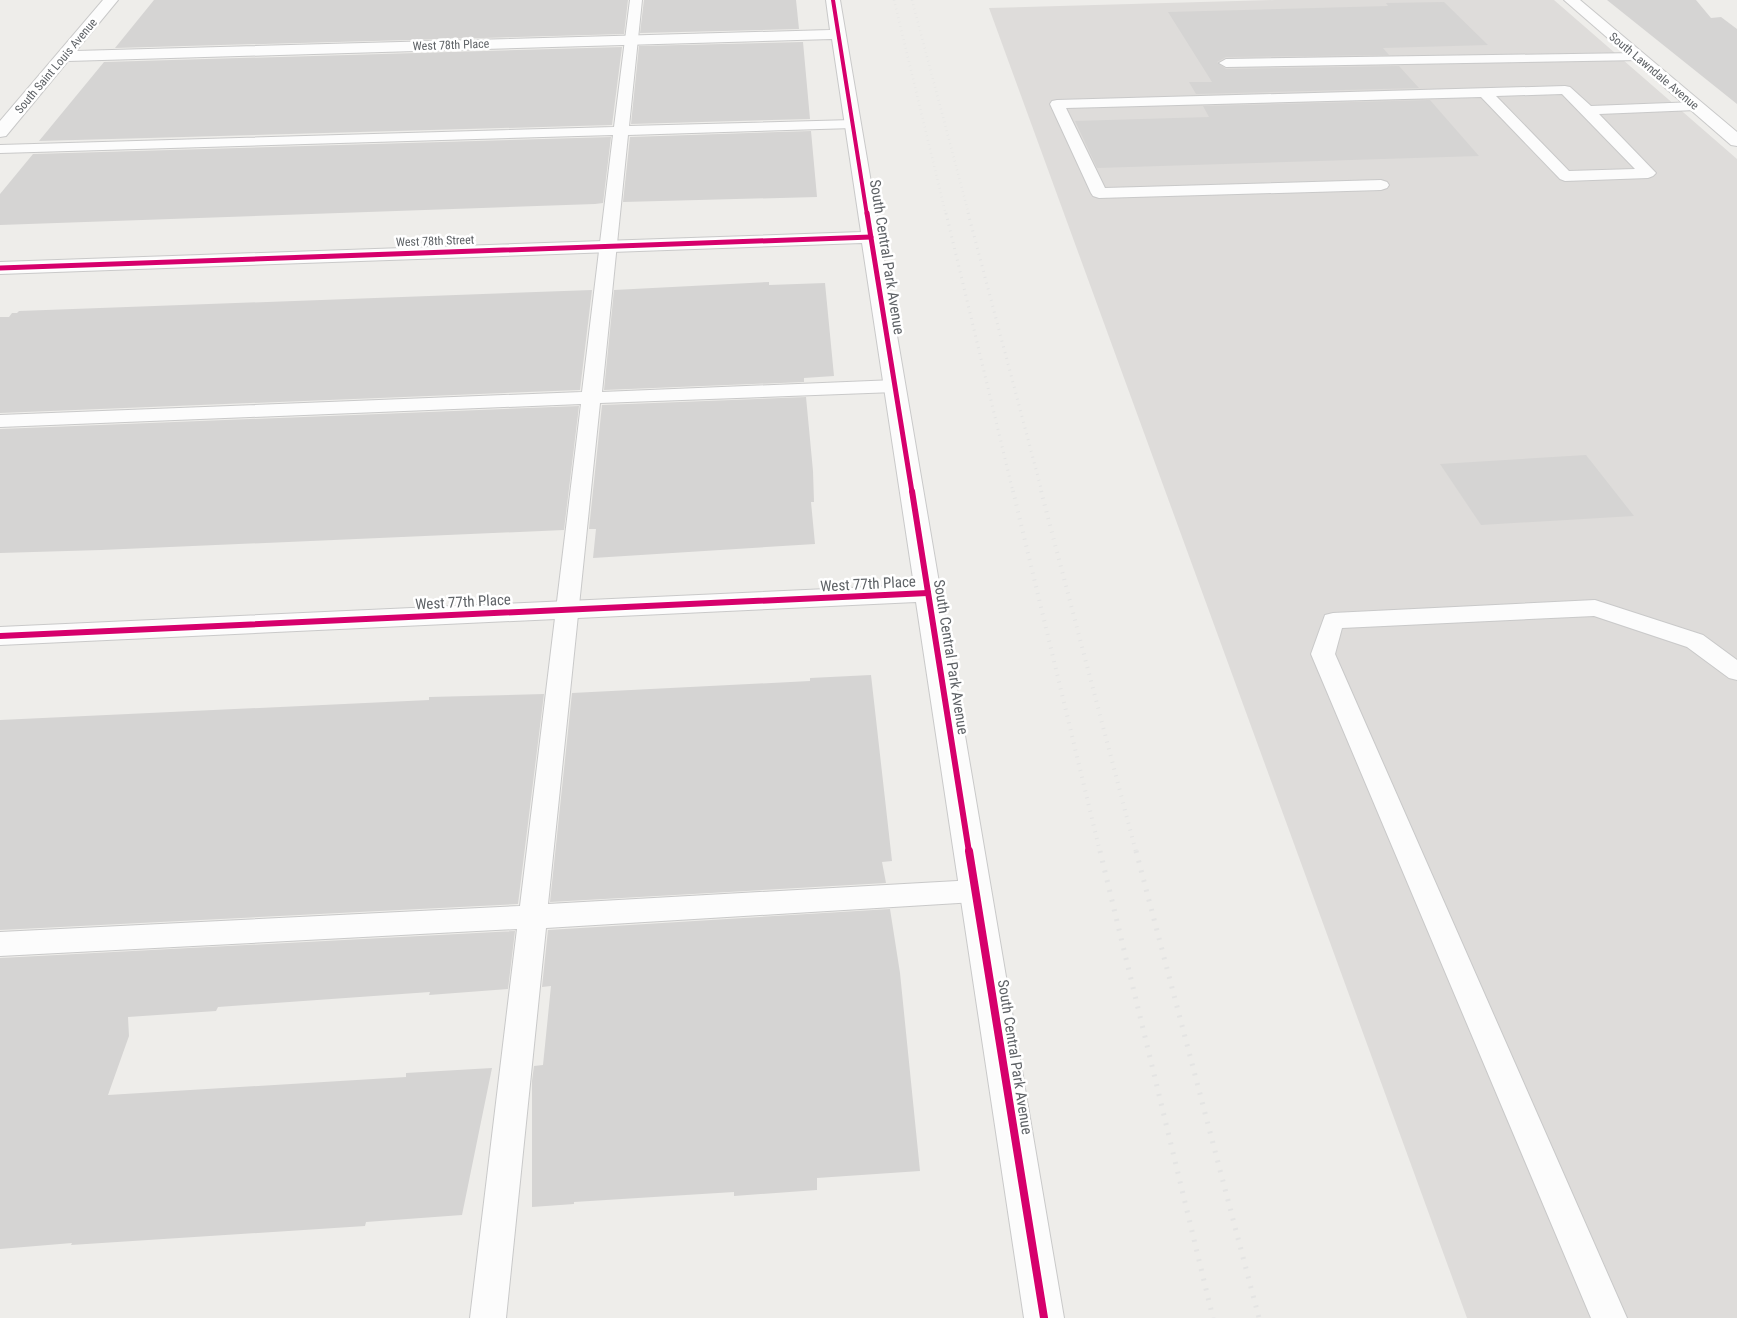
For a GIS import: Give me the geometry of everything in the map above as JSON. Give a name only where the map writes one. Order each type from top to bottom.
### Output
[{"type":"street","name":"South Saint Louis Avenue","points":[[0,132],[111,0]]},
{"type":"street","name":"South Central Park Avenue","points":[[833,0],[1044,1318]]},
{"type":"street","name":"South Lawndale Avenue","points":[[1571,0],[1737,141]]},
{"type":"street","name":"West 78th Place","points":[[64,56],[838,34]]},
{"type":"street","name":"West 78th Street","points":[[0,268],[871,237]]},
{"type":"street","name":"West 77th Place","points":[[0,636],[928,593]]},
{"type":"lane","points":[[488,1318],[636,0]]},
{"type":"lane","points":[[1226,63],[1638,57]]},
{"type":"lane","points":[[1381,185],[1099,193],[1057,104],[1484,92],[1565,90],[1648,172],[1565,176],[1484,92]]},
{"type":"lane","points":[[1586,110],[1696,106]]},
{"type":"lane","points":[[0,149],[853,124]]},
{"type":"lane","points":[[0,422],[895,386]]},
{"type":"lane","points":[[1610,1318],[1323,654],[1334,621],[1595,608],[1695,641],[1737,672]]},
{"type":"lane","points":[[0,944],[975,891]]},
{"type":"shaded area","points":[[1275,0],[1554,0],[1737,159],[1737,1318],[1467,1318],[989,8]]},
{"type":"building","points":[[154,0],[628,0],[624,34],[115,48]]},
{"type":"building","points":[[644,0],[796,0],[799,29],[640,33]]},
{"type":"building","points":[[1607,0],[1696,0],[1711,18],[1721,17],[1737,29],[1737,104]]},
{"type":"building","points":[[1444,2],[1488,45],[1383,48],[1389,55],[1226,57],[1217,62],[1226,69],[1399,66],[1419,88],[1196,94],[1189,82],[1212,82],[1168,12],[1388,6],[1386,3]]},
{"type":"building","points":[[803,42],[810,119],[631,124],[639,46]]},
{"type":"building","points":[[622,47],[612,125],[39,141],[104,62]]},
{"type":"building","points":[[1430,100],[1479,156],[1097,168],[1075,121],[1209,117],[1203,106]]},
{"type":"building","points":[[811,131],[817,197],[623,202],[630,137]]},
{"type":"building","points":[[611,137],[603,203],[0,225],[0,194],[33,154]]},
{"type":"building","points":[[769,282],[769,285],[825,283],[834,376],[804,378],[804,382],[604,390],[614,290]]},
{"type":"building","points":[[592,290],[580,390],[0,413],[0,317],[9,317],[12,313],[19,311]]},
{"type":"building","points":[[806,397],[813,471],[814,502],[811,502],[815,544],[593,558],[596,529],[589,529],[602,405]]},
{"type":"building","points":[[579,406],[564,530],[0,553],[0,429]]},
{"type":"building","points":[[1586,455],[1634,516],[1481,525],[1440,464]]},
{"type":"building","points":[[871,675],[892,861],[882,862],[886,883],[550,902],[572,693],[810,681],[810,678]]},
{"type":"building","points":[[544,694],[518,904],[0,930],[0,720],[429,700],[429,697]]},
{"type":"building","points":[[890,909],[900,973],[920,1171],[817,1178],[817,1190],[734,1196],[734,1192],[574,1202],[574,1204],[532,1207],[532,1081],[534,1066],[543,1065],[551,986],[542,987],[548,930]]},
{"type":"building","points":[[515,931],[508,989],[429,995],[430,992],[218,1007],[216,1011],[128,1017],[129,1036],[108,1095],[406,1077],[406,1073],[492,1068],[462,1215],[366,1222],[365,1226],[0,1249],[0,958]]},
{"type":"railway","points":[[894,0],[946,215]]},
{"type":"railway","points":[[912,0],[969,215]]},
{"type":"railway","points":[[946,213],[1013,492]]},
{"type":"railway","points":[[968,213],[1042,492]]},
{"type":"railway","points":[[1013,491],[1100,852]]},
{"type":"railway","points":[[1041,491],[1136,852]]},
{"type":"railway","points":[[1100,851],[1213,1318]]},
{"type":"railway","points":[[1136,851],[1259,1318]]},
{"type":"cycle path","points":[[833,0],[1044,1318]]},
{"type":"cycle path","points":[[0,268],[871,237]]},
{"type":"cycle path","points":[[0,636],[928,593]]}]
